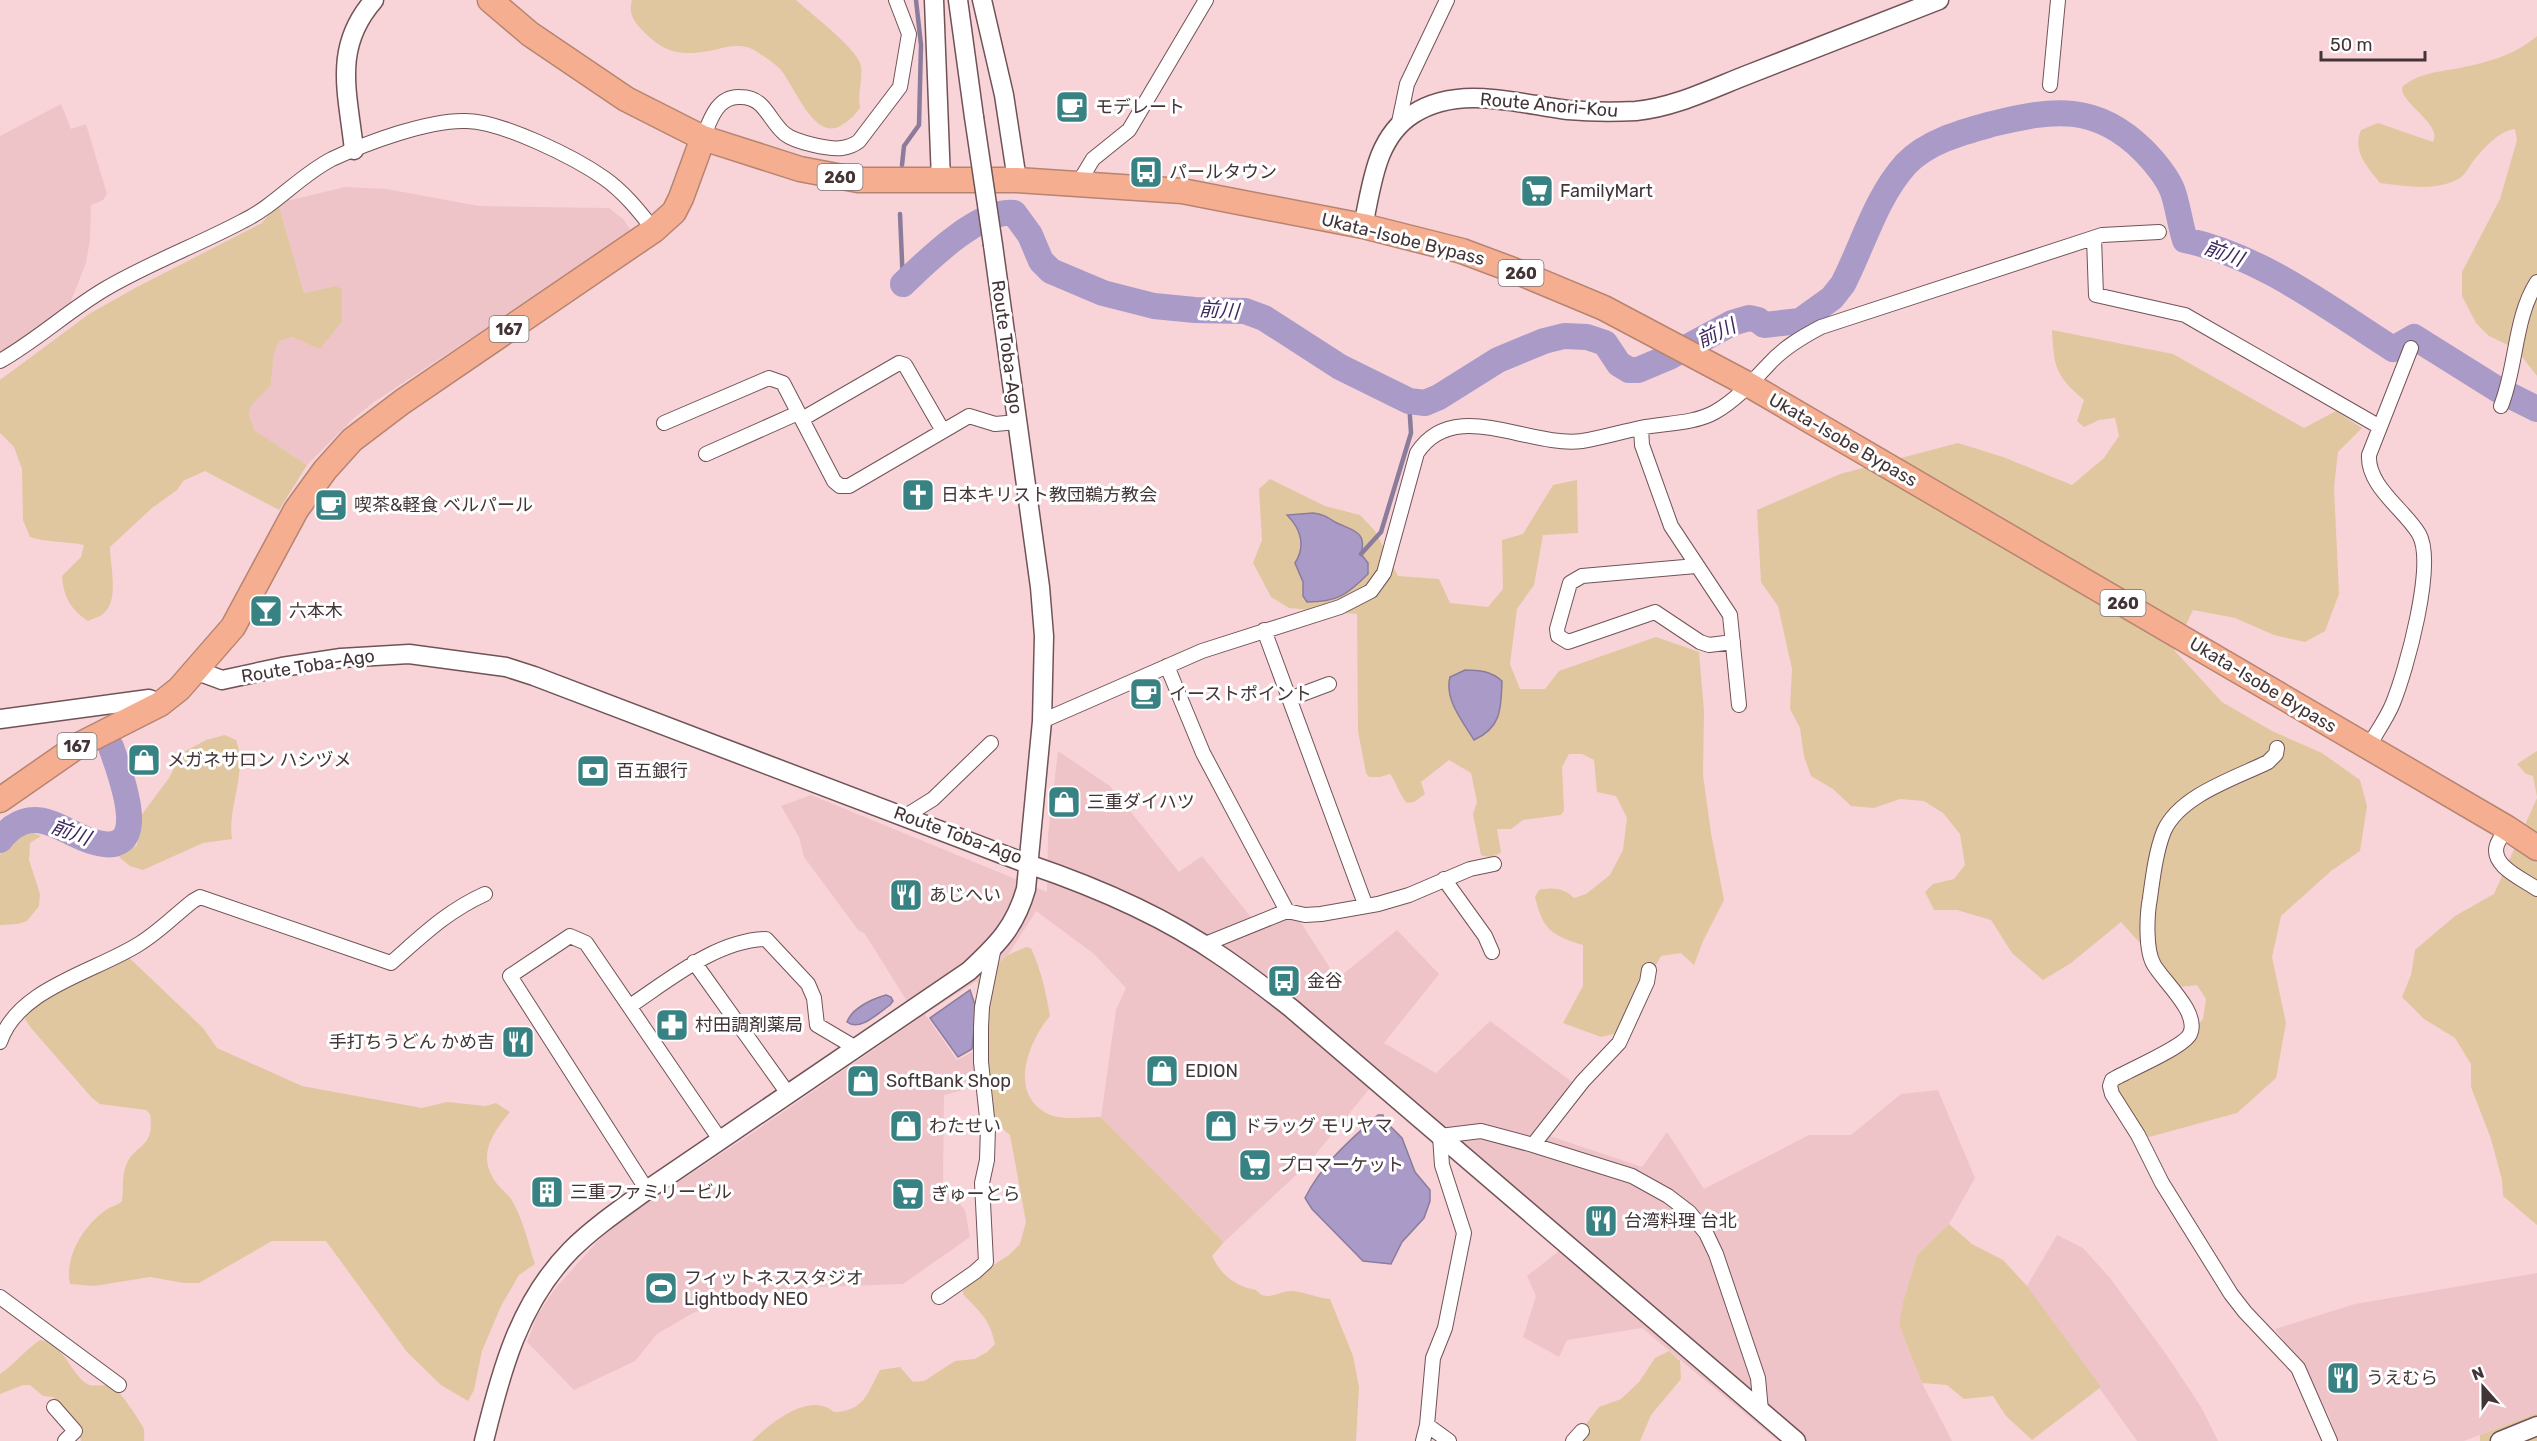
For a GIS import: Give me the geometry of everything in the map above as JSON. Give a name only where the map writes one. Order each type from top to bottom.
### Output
[{"type":"highway","name":"Ukata-Isobe Bypass","points":[[490,0],[530,34],[596,80],[665,120],[703,138],[800,169],[858,180],[1017,180],[1182,190],[1363,226],[1462,251],[1513,270],[1604,308],[1671,341],[1751,386],[2507,828],[2537,848]]},
{"type":"highway","name":"167","points":[[0,800],[79,745],[160,704],[195,670],[233,627],[292,517],[325,470],[352,440],[402,402],[654,230],[674,212],[703,138]]},
{"type":"main road","points":[[354,150],[345,69],[347,51],[356,24],[374,0]]},
{"type":"main road","points":[[934,0],[941,180]]},
{"type":"main road","name":"Route Toba-Ago","points":[[195,670],[222,680],[306,663],[410,654],[506,667],[546,680],[1028,864],[1042,721],[1044,636],[1042,606],[958,0]]},
{"type":"main road","points":[[982,0],[1004,95],[1017,180]]},
{"type":"main road","name":"Route Anori-Kou","points":[[1363,226],[1377,161],[1385,144],[1412,114],[1428,106],[1462,98],[1505,100],[1569,110],[1606,112],[1661,107],[1939,0]]},
{"type":"main road","points":[[0,719],[149,699],[160,704]]},
{"type":"main road","points":[[484,1441],[499,1378],[511,1344],[530,1304],[571,1250],[598,1226],[647,1190],[969,971],[994,948],[1019,912],[1026,889],[1028,864],[1089,885],[1152,914],[1221,955],[1291,1008],[1792,1440]]},
{"type":"main road","points":[[2500,1441],[2537,1426]]},
{"type":"street","points":[[703,138],[713,113],[722,102],[734,97],[747,97],[760,104],[774,123],[794,140],[839,149],[850,147],[859,141],[900,87],[909,34],[896,0]]},
{"type":"street","points":[[1079,182],[1093,159],[1129,130],[1206,0]]},
{"type":"street","points":[[1398,127],[1407,84],[1448,0]]},
{"type":"street","points":[[2050,85],[2058,0]]},
{"type":"street","points":[[0,361],[107,288],[266,208],[314,170],[354,150],[417,128],[443,122],[467,120],[494,126],[558,153],[604,178],[623,194],[654,230]]},
{"type":"street","points":[[1042,721],[1202,651],[1340,607],[1371,591],[1386,565],[1417,453],[1426,440],[1436,432],[1449,427],[1468,425],[1560,443],[1584,441],[1693,419],[1714,412],[1751,386],[1770,362],[1799,338],[1821,327],[2094,238],[2159,232]]},
{"type":"street","points":[[2094,238],[2096,294],[2185,315],[2380,427]]},
{"type":"street","points":[[2505,398],[2528,298],[2537,282]]},
{"type":"street","points":[[2368,747],[2393,703],[2423,593],[2425,564],[2421,537],[2370,471],[2369,455],[2411,348]]},
{"type":"street","points":[[706,454],[800,416],[899,363],[905,365],[943,431]]},
{"type":"street","points":[[664,423],[769,378],[783,383],[834,481],[840,486],[849,486],[969,416],[995,424],[1018,422]]},
{"type":"street","points":[[1641,428],[1642,445],[1671,526],[1730,615],[1739,705]]},
{"type":"street","points":[[1696,566],[1582,576],[1575,579],[1570,583],[1557,629],[1558,636],[1568,642],[1656,612],[1700,642],[1709,645],[1733,642]]},
{"type":"street","points":[[1264,630],[1365,904]]},
{"type":"street","points":[[1167,666],[1203,753],[1287,911]]},
{"type":"street","points":[[1289,699],[1329,684]]},
{"type":"street","points":[[904,817],[933,799],[991,742]]},
{"type":"street","points":[[2277,748],[2276,754],[2268,762],[2196,797],[2176,814],[2165,830],[2157,856],[2147,914],[2151,957],[2192,1016],[2192,1030],[2186,1039],[2175,1046],[2116,1077],[2110,1086],[2162,1183],[2231,1294],[2298,1368],[2330,1441]]},
{"type":"street","points":[[2507,828],[2497,846],[2497,856],[2502,865],[2537,889]]},
{"type":"street","points":[[1203,945],[1287,911],[1305,915],[1343,911],[1365,904],[1400,898],[1470,868],[1494,864]]},
{"type":"street","points":[[1444,879],[1485,936],[1492,952]]},
{"type":"street","points":[[0,1042],[11,1018],[39,996],[139,944],[193,900],[200,897],[391,963],[438,921],[460,905],[485,894]]},
{"type":"street","points":[[647,1190],[510,976],[570,936],[586,943],[721,1141]]},
{"type":"street","points":[[630,1006],[694,962],[749,940],[766,939],[808,984],[814,998],[817,1025],[856,1048]]},
{"type":"street","points":[[939,1297],[986,1262],[982,1183],[987,1160],[988,1127],[981,1062],[981,1028],[982,1007],[994,948]]},
{"type":"street","points":[[694,962],[789,1095]]},
{"type":"street","points":[[1533,1145],[1583,1081],[1619,1043],[1647,982],[1649,970]]},
{"type":"street","points":[[1423,1441],[1427,1425],[1433,1358],[1444,1328],[1464,1233],[1442,1165],[1440,1136],[1481,1131],[1632,1176],[1678,1203],[1700,1224],[1716,1254],[1758,1378],[1761,1411]]},
{"type":"street","points":[[0,1297],[119,1385]]},
{"type":"street","points":[[54,1407],[75,1431],[65,1441]]},
{"type":"street","points":[[1427,1425],[1449,1441]]},
{"type":"shaded area","points":[[632,0],[796,0],[843,41],[858,59],[861,66],[860,108],[840,126],[831,129],[822,126],[813,119],[780,69],[761,55],[750,48],[741,46],[693,53],[668,49],[652,40],[637,25],[631,14]]},
{"type":"shaded area","points":[[2537,36],[2537,376],[2516,349],[2489,336],[2476,323],[2462,296],[2462,272],[2500,199],[2517,140],[2515,129],[2493,140],[2460,178],[2431,187],[2380,183],[2362,158],[2358,145],[2361,130],[2378,123],[2433,142],[2433,129],[2405,96],[2403,86],[2424,75],[2501,57],[2529,43]]},
{"type":"shaded area","points":[[61,104],[71,129],[86,124],[107,194],[103,200],[91,205],[90,240],[86,263],[71,301],[73,305],[0,355],[0,136]]},
{"type":"shaded area","points":[[345,187],[387,189],[479,206],[609,208],[623,219],[632,232],[374,402],[354,418],[307,465],[253,430],[249,414],[251,406],[271,385],[274,353],[279,341],[292,337],[320,348],[335,286],[304,293],[278,203]]},
{"type":"shaded area","points":[[278,203],[304,293],[335,286],[342,289],[342,321],[320,349],[292,337],[279,341],[274,353],[271,385],[251,406],[249,414],[254,430],[307,465],[279,510],[205,471],[183,481],[177,490],[152,508],[110,547],[112,598],[103,614],[88,621],[69,602],[62,576],[81,557],[84,545],[30,537],[23,520],[22,469],[14,447],[0,433],[0,380],[89,314],[262,223]]},
{"type":"shaded area","points":[[2052,330],[2173,354],[2304,428],[2336,411],[2362,428],[2338,452],[2334,487],[2339,594],[2325,631],[2305,642],[2274,635],[2235,618],[2193,610],[2174,650],[2222,702],[2272,731],[2322,753],[2360,780],[2367,806],[2360,851],[2331,871],[2281,916],[2272,957],[2286,1023],[2276,1078],[2237,1113],[2149,1137],[2127,1120],[2114,1079],[2174,1051],[2203,1019],[2206,999],[2197,985],[2180,987],[2121,922],[2071,963],[2043,980],[2012,953],[1991,920],[1957,910],[1934,910],[1925,892],[1933,884],[1954,879],[1965,865],[1960,834],[1943,813],[1924,801],[1900,799],[1874,808],[1851,806],[1833,789],[1811,776],[1804,756],[1800,728],[1790,709],[1792,669],[1778,606],[1761,582],[1757,510],[1840,474],[1958,443],[2003,457],[2072,485],[2104,458],[2119,436],[2115,418],[2099,420],[2084,427],[2077,421],[2084,400],[2067,384],[2058,370]]},
{"type":"shaded area","points":[[1270,479],[1325,506],[1360,515],[1375,531],[1398,576],[1439,579],[1450,603],[1488,607],[1503,589],[1502,540],[1523,534],[1553,485],[1577,480],[1578,533],[1543,535],[1534,585],[1517,609],[1510,664],[1520,689],[1545,689],[1559,671],[1656,637],[1699,652],[1704,711],[1703,775],[1724,900],[1703,941],[1694,965],[1681,953],[1661,956],[1618,1033],[1601,1037],[1563,1023],[1583,986],[1583,945],[1563,938],[1550,930],[1541,917],[1535,897],[1539,890],[1549,889],[1562,890],[1574,898],[1586,894],[1610,875],[1623,850],[1627,818],[1616,796],[1597,792],[1594,760],[1582,754],[1569,754],[1562,767],[1564,810],[1561,815],[1523,820],[1511,829],[1497,829],[1501,852],[1492,856],[1481,855],[1473,814],[1477,802],[1471,773],[1449,760],[1421,782],[1425,794],[1414,802],[1407,803],[1390,774],[1369,777],[1366,773],[1358,731],[1357,614],[1289,608],[1271,597],[1253,563],[1262,540],[1259,489]]},
{"type":"shaded area","points":[[1313,513],[1325,516],[1360,535],[1363,546],[1361,554],[1368,563],[1368,574],[1341,596],[1326,601],[1307,602],[1303,596],[1303,582],[1295,563],[1301,544],[1299,532],[1287,515]]},
{"type":"shaded area","points":[[1465,670],[1485,672],[1502,681],[1500,708],[1495,723],[1474,740],[1456,710],[1450,694],[1450,677]]},
{"type":"shaded area","points":[[225,735],[236,740],[240,765],[232,814],[232,839],[203,843],[143,870],[130,866],[119,857],[137,845],[140,817],[169,778],[182,753],[206,740]]},
{"type":"shaded area","points":[[1058,751],[1110,786],[1179,872],[1202,856],[1258,926],[1296,915],[1337,979],[1397,930],[1439,974],[1384,1043],[1436,1073],[1490,1021],[1579,1087],[1550,1136],[1642,1167],[1667,1132],[1704,1189],[1809,1135],[1851,1135],[1901,1094],[1938,1090],[1975,1178],[1949,1224],[1917,1255],[1903,1302],[1899,1325],[1922,1383],[1952,1441],[1778,1441],[1642,1328],[1567,1340],[1559,1357],[1523,1337],[1536,1296],[1527,1276],[1559,1251],[1371,1087],[1306,1166],[1224,1242],[1101,1117],[1116,1010],[1126,988],[1094,954],[1036,911],[1008,955],[977,981],[925,1014],[957,1060],[974,1051],[979,1086],[944,1095],[943,1184],[965,1210],[970,1237],[903,1284],[818,1287],[745,1295],[693,1313],[657,1334],[635,1361],[574,1390],[527,1342],[537,1316],[554,1290],[606,1232],[918,1019],[865,934],[858,930],[804,857],[799,837],[781,806],[811,795],[1047,892],[1048,834]]},
{"type":"shaded area","points":[[2537,751],[2537,797],[2533,776],[2526,774],[2517,764]]},
{"type":"shaded area","points":[[2537,798],[2537,1225],[2503,1196],[2502,1180],[2491,1139],[2471,1087],[2471,1064],[2455,1038],[2424,1019],[2402,997],[2411,975],[2415,950],[2455,916],[2494,894]]},
{"type":"shaded area","points":[[33,833],[41,836],[30,843],[29,860],[40,894],[39,906],[27,921],[0,925],[0,854],[20,836]]},
{"type":"shaded area","points":[[1026,947],[1031,948],[1038,965],[1050,1016],[1035,1039],[1026,1066],[1025,1080],[1034,1104],[1046,1113],[1058,1117],[1101,1117],[1224,1242],[1212,1256],[1220,1269],[1235,1283],[1256,1290],[1264,1296],[1292,1291],[1330,1299],[1353,1356],[1359,1387],[1356,1441],[752,1441],[780,1418],[802,1407],[824,1406],[834,1412],[844,1411],[858,1405],[868,1394],[880,1370],[900,1367],[913,1382],[924,1381],[955,1361],[975,1359],[995,1344],[987,1321],[963,1294],[964,1284],[1009,1255],[1020,1244],[1026,1222],[1010,1135],[989,1109],[977,1070],[974,1030],[977,1012],[983,998],[977,981],[1008,955]]},
{"type":"shaded area","points":[[121,950],[203,1028],[217,1048],[302,1086],[422,1108],[447,1102],[486,1106],[496,1103],[510,1112],[498,1127],[490,1143],[487,1160],[493,1178],[511,1199],[519,1214],[535,1264],[519,1275],[501,1306],[482,1351],[474,1390],[468,1401],[441,1385],[407,1352],[326,1241],[272,1241],[199,1283],[184,1283],[150,1277],[94,1286],[70,1284],[70,1263],[83,1233],[98,1216],[122,1201],[125,1168],[150,1134],[150,1114],[146,1110],[100,1104],[92,1098],[25,1019],[28,1010]]},
{"type":"shaded area","points":[[970,990],[976,1008],[972,1049],[958,1057],[930,1018]]},
{"type":"shaded area","points":[[886,995],[893,1001],[875,1017],[858,1025],[847,1022],[858,1008]]},
{"type":"shaded area","points":[[1378,1115],[1383,1115],[1384,1120],[1402,1138],[1415,1172],[1430,1190],[1430,1201],[1424,1218],[1402,1242],[1391,1264],[1363,1261],[1312,1209],[1305,1198],[1328,1163]]},
{"type":"shaded area","points":[[1949,1224],[1972,1244],[2003,1260],[2027,1286],[2101,1387],[2032,1440],[2006,1416],[1993,1396],[1964,1399],[1947,1385],[1922,1383],[1899,1325],[1903,1302],[1917,1255]]},
{"type":"shaded area","points":[[2057,1235],[2083,1248],[2110,1278],[2166,1354],[2201,1407],[2218,1441],[2137,1441],[2027,1286]]},
{"type":"shaded area","points":[[2537,1273],[2537,1413],[2464,1441],[2338,1441],[2329,1416],[2302,1364],[2275,1329],[2355,1304]]},
{"type":"shaded area","points":[[40,1340],[54,1345],[86,1384],[109,1386],[116,1389],[143,1427],[144,1441],[81,1441],[77,1423],[53,1397],[43,1396],[30,1385],[23,1385],[0,1394],[0,1374]]},
{"type":"shaded area","points":[[1669,1351],[1680,1361],[1681,1379],[1651,1415],[1640,1441],[1573,1441],[1599,1407],[1621,1399],[1639,1382],[1655,1358]]},
{"type":"shaded area","points":[[2537,1413],[2537,1441],[2480,1441],[2480,1435]]},
{"type":"waterway","points":[[902,165],[904,146],[919,125],[921,45],[916,0]]},
{"type":"waterway","name":"前川","points":[[903,284],[954,238],[985,219],[1000,214],[1014,213],[1030,235],[1041,261],[1051,271],[1103,293],[1154,306],[1245,311],[1264,318],[1340,367],[1409,401],[1425,403],[1439,397],[1498,360],[1544,341],[1564,336],[1587,337],[1605,343],[1619,364],[1629,370],[1638,370],[1669,357],[1732,323],[1749,318],[1758,320],[1764,325],[1800,321],[1832,298],[1843,284],[1886,191],[1906,164],[1915,156],[1935,143],[1969,130],[2035,115],[2073,114],[2091,117],[2109,124],[2144,151],[2171,187],[2185,240],[2213,248],[2267,270],[2393,349],[2414,337],[2497,389],[2537,409]]},
{"type":"waterway","points":[[900,214],[903,284]]},
{"type":"waterway","points":[[1361,554],[1381,532],[1411,433],[1409,401]]},
{"type":"waterway","name":"前川","points":[[0,840],[13,827],[34,820],[53,824],[91,841],[111,844],[123,839],[128,828],[129,812],[126,794],[111,747]]},
{"type":"place","name":"モデレート","points":[[1072,107]]},
{"type":"place","name":"パールタウン","points":[[1146,172]]},
{"type":"place","name":"FamilyMart","points":[[1537,191]]},
{"type":"place","name":"日本キリスト教団鵜方教会","points":[[918,495]]},
{"type":"place","name":"喫茶&軽食 ベルパール","points":[[331,505]]},
{"type":"place","name":"六本木","points":[[266,611]]},
{"type":"place","name":"イーストポイント","points":[[1146,694]]},
{"type":"place","name":"メガネサロン ハシヅメ","points":[[144,760]]},
{"type":"place","name":"百五銀行","points":[[593,771]]},
{"type":"place","name":"三重ダイハツ","points":[[1064,802]]},
{"type":"place","name":"あじへい","points":[[906,895]]},
{"type":"place","name":"金谷","points":[[1284,981]]},
{"type":"place","name":"村田調剤薬局","points":[[672,1025]]},
{"type":"place","name":"手打ちうどん かめ吉","points":[[518,1042]]},
{"type":"place","name":"EDION","points":[[1162,1071]]},
{"type":"place","name":"SoftBank Shop","points":[[863,1081]]},
{"type":"place","name":"わたせい","points":[[906,1126]]},
{"type":"place","name":"ドラッグ モリヤマ","points":[[1221,1126]]},
{"type":"place","name":"プロマーケット","points":[[1255,1165]]},
{"type":"place","name":"三重ファミリービル","points":[[547,1192]]},
{"type":"place","name":"ぎゅーとら","points":[[908,1194]]},
{"type":"place","name":"台湾料理 台北","points":[[1601,1221]]},
{"type":"place","name":"フィットネススタジオ Lightbody NEO","points":[[661,1288]]},
{"type":"place","name":"うえむら","points":[[2343,1378]]}]
